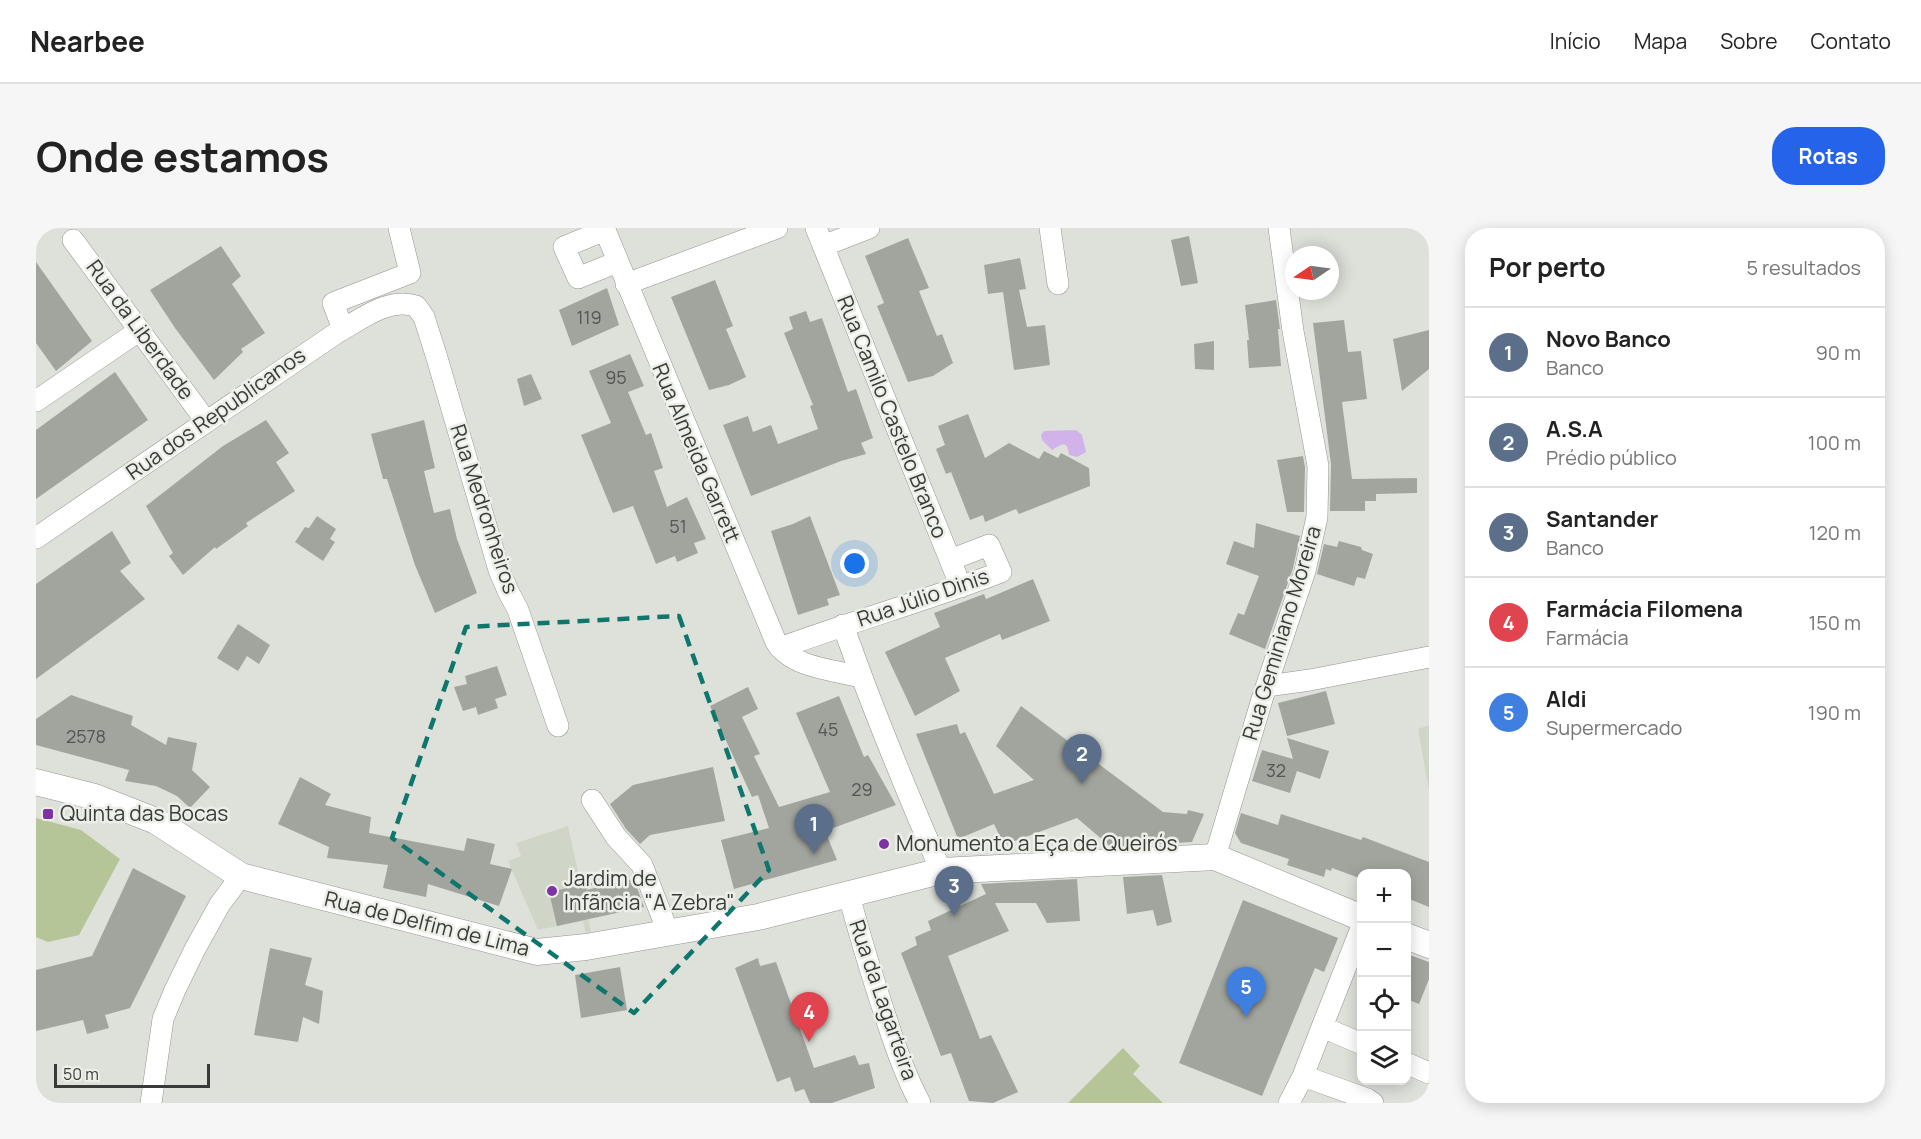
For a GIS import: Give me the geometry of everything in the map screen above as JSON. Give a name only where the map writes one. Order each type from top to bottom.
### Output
[{"type":"main road","name":"Rua de Delfim de Lima","points":[[36,782],[95,797],[156,821],[240,876],[537,952],[586,947],[758,917],[941,871],[1215,857],[1357,916]]},
{"type":"main road","points":[[1411,938],[1429,945]]},
{"type":"street","points":[[343,329],[333,303],[410,273],[399,228]]},
{"type":"street","points":[[626,284],[777,228]]},
{"type":"street","name":"Rua Camilo Castelo Branco","points":[[868,228],[820,237],[961,587]]},
{"type":"street","points":[[1050,228],[1058,284]]},
{"type":"street","name":"Rua Geminiano Moreira","points":[[1215,857],[1305,571],[1317,517],[1318,466],[1293,331],[1280,228]]},
{"type":"street","name":"Rua da Liberdade","points":[[74,240],[206,421]]},
{"type":"street","name":"Rua Almeida Garrett","points":[[617,262],[778,645]]},
{"type":"street","name":"Rua dos Republicanos","points":[[36,538],[343,329],[386,307],[403,303]]},
{"type":"street","name":"Rua Medronheiros","points":[[403,303],[416,306],[424,317],[499,570],[507,591],[518,609],[558,726]]},
{"type":"street","points":[[36,401],[140,330]]},
{"type":"street","name":"Rua Júlio Dinis","points":[[778,645],[961,587],[1001,572],[989,545],[950,560]]},
{"type":"street","points":[[843,625],[908,796],[941,871]]},
{"type":"street","points":[[778,645],[802,662],[861,677]]},
{"type":"street","points":[[1267,686],[1429,657]]},
{"type":"street","points":[[592,800],[616,837],[642,865],[668,932]]},
{"type":"street","points":[[151,1103],[163,1019],[195,949],[220,904],[240,876]]},
{"type":"street","name":"Rua da Lagarteira","points":[[849,895],[867,962],[897,1050],[920,1103]]},
{"type":"street","points":[[1289,1103],[1304,1076],[1357,939]]},
{"type":"street","points":[[1322,1027],[1357,1042]]},
{"type":"street","points":[[1411,1065],[1429,1073]]},
{"type":"street","points":[[1304,1076],[1367,1098],[1373,1103]]},
{"type":"highlighted area","points":[[679,616],[769,870],[634,1013],[392,838],[466,627]]},
{"type":"shaded area","points":[[1076,430],[1082,435],[1086,452],[1077,457],[1069,455],[1067,446],[1063,444],[1052,450],[1042,440],[1041,435],[1044,431]]},
{"type":"shaded area","points":[[1429,725],[1429,791],[1418,729]]},
{"type":"shaded area","name":"Jardim de Infãncia \"A Zebra\"","points":[[568,826],[591,932],[586,933],[583,921],[538,930],[508,861],[521,856],[516,843]]},
{"type":"green space","points":[[36,818],[81,830],[120,859],[79,935],[48,942],[36,937]]},
{"type":"green space","points":[[1123,1048],[1140,1066],[1133,1074],[1163,1103],[1068,1103]]},
{"type":"building","points":[[1189,236],[1198,283],[1181,286],[1171,240]]},
{"type":"building","points":[[908,238],[929,288],[919,291],[937,336],[942,334],[953,363],[933,376],[908,382],[877,306],[884,303],[865,256]]},
{"type":"building","points":[[221,246],[241,276],[232,284],[265,333],[241,349],[243,352],[214,380],[150,290]]},
{"type":"building","points":[[1020,258],[1026,289],[1019,290],[1027,327],[1045,325],[1050,365],[1014,370],[1003,292],[988,294],[984,265]]},
{"type":"building","points":[[36,262],[92,341],[56,371],[36,343]]},
{"type":"building","points":[[715,280],[733,326],[726,329],[746,377],[729,385],[709,390],[671,297]]},
{"type":"building","points":[[607,288],[619,325],[572,346],[559,310]]},
{"type":"building","points":[[1276,300],[1281,366],[1249,368],[1245,305]]},
{"type":"building","points":[[806,311],[810,322],[822,318],[848,392],[856,389],[873,438],[861,443],[866,454],[841,461],[751,496],[723,425],[748,416],[753,432],[771,425],[778,444],[818,429],[810,406],[813,405],[784,333],[793,329],[789,317]]},
{"type":"building","points":[[1344,320],[1348,352],[1361,351],[1367,399],[1342,402],[1352,479],[1417,478],[1417,493],[1376,494],[1376,501],[1365,501],[1365,511],[1330,511],[1331,464],[1313,323]]},
{"type":"building","points":[[1429,330],[1429,369],[1402,391],[1393,339]]},
{"type":"building","points":[[1214,341],[1214,370],[1195,369],[1194,344]]},
{"type":"building","points":[[630,354],[644,386],[628,392],[646,435],[651,433],[663,468],[654,471],[667,507],[687,497],[706,539],[694,543],[698,553],[677,562],[675,556],[656,564],[633,506],[613,513],[581,435],[611,423],[589,371]]},
{"type":"building","points":[[115,372],[148,420],[36,499],[36,430]]},
{"type":"building","points":[[531,374],[542,399],[524,406],[517,379]]},
{"type":"building","points":[[968,414],[985,458],[1009,443],[1039,459],[1044,451],[1058,458],[1061,453],[1089,468],[1090,486],[1019,514],[1016,509],[985,522],[983,515],[970,520],[951,472],[946,474],[936,449],[945,445],[938,426]]},
{"type":"building","points":[[266,420],[289,453],[276,462],[295,491],[246,523],[248,526],[216,549],[215,547],[183,575],[169,556],[173,553],[146,506],[223,446]]},
{"type":"building","points":[[424,420],[435,468],[424,471],[434,513],[450,509],[457,539],[477,593],[435,613],[415,565],[387,479],[383,479],[371,434]]},
{"type":"building","points":[[1303,456],[1305,467],[1304,512],[1287,512],[1277,460]]},
{"type":"building","points":[[317,516],[336,529],[330,539],[335,542],[323,561],[295,542],[305,527],[309,528]]},
{"type":"building","points":[[810,516],[840,595],[827,599],[829,605],[798,615],[771,531]]},
{"type":"building","points":[[1256,523],[1300,536],[1293,568],[1265,649],[1229,634],[1238,613],[1244,615],[1259,576],[1226,564],[1234,541],[1254,548]]},
{"type":"building","points":[[112,531],[131,563],[120,571],[145,599],[36,679],[36,584]]},
{"type":"building","points":[[1339,541],[1361,547],[1362,550],[1373,554],[1365,579],[1357,577],[1354,586],[1317,574],[1324,544],[1337,547]]},
{"type":"building","points":[[1033,579],[1050,621],[1002,640],[1000,634],[945,658],[960,691],[915,716],[885,652],[940,627],[934,613],[984,594],[986,599]]},
{"type":"building","points":[[238,624],[270,645],[259,664],[247,656],[238,671],[217,658]]},
{"type":"building","points":[[497,666],[507,695],[495,699],[498,708],[478,715],[476,707],[463,711],[454,687],[467,684],[465,676]]},
{"type":"building","points":[[748,687],[758,709],[742,717],[760,754],[754,756],[779,807],[830,792],[796,713],[839,696],[864,757],[868,755],[896,805],[825,831],[837,860],[734,889],[721,840],[769,828],[758,795],[752,797],[710,706]]},
{"type":"building","points":[[1326,691],[1335,724],[1287,736],[1278,703]]},
{"type":"building","points":[[71,695],[133,716],[131,725],[166,745],[168,737],[197,743],[192,770],[210,787],[190,808],[177,796],[156,786],[125,781],[129,770],[36,745],[36,719]]},
{"type":"building","points":[[1021,706],[1163,812],[1187,814],[1188,810],[1204,814],[1192,842],[1111,847],[1077,818],[1004,845],[994,824],[958,839],[916,734],[957,724],[960,734],[965,732],[994,794],[1034,780],[996,746]]},
{"type":"building","points":[[1287,738],[1329,751],[1320,779],[1297,771],[1290,793],[1252,781],[1262,750],[1293,759]]},
{"type":"building","points":[[713,767],[725,821],[650,835],[640,844],[626,829],[610,804],[633,785]]},
{"type":"building","points":[[300,777],[331,794],[325,805],[371,817],[369,833],[464,851],[467,838],[495,844],[490,864],[512,869],[499,906],[428,884],[426,897],[383,888],[388,865],[327,858],[329,847],[278,824]]},
{"type":"building","points":[[1241,813],[1278,825],[1281,814],[1361,840],[1363,837],[1429,862],[1429,907],[1411,900],[1411,869],[1357,869],[1357,877],[1332,868],[1331,871],[1326,869],[1324,877],[1287,865],[1289,859],[1241,843],[1235,833]]},
{"type":"building","points":[[133,868],[186,896],[130,1008],[105,1015],[109,1028],[87,1034],[83,1020],[36,1031],[36,970],[92,956]]},
{"type":"building","points":[[1162,875],[1172,922],[1157,926],[1153,910],[1127,914],[1123,877]]},
{"type":"building","points":[[634,879],[644,907],[557,926],[549,892],[595,882],[586,890]]},
{"type":"building","points":[[1077,879],[1080,921],[1047,923],[1036,903],[995,903],[1009,931],[948,956],[980,1039],[991,1035],[1018,1092],[993,1103],[969,1101],[951,1053],[941,1056],[901,953],[917,945],[915,937],[931,930],[928,921],[986,894],[981,884]]},
{"type":"building","points":[[1243,900],[1338,938],[1324,972],[1315,968],[1262,1096],[1179,1063]]},
{"type":"building","points":[[270,948],[312,958],[305,985],[323,991],[319,1024],[303,1017],[298,1042],[254,1035]]},
{"type":"building","points":[[1411,955],[1429,962],[1429,979],[1419,1004],[1411,1001]]},
{"type":"building","points":[[758,958],[760,966],[776,962],[814,1068],[855,1055],[859,1065],[869,1063],[875,1088],[832,1103],[810,1103],[804,1089],[795,1092],[790,1077],[777,1082],[735,968]]},
{"type":"building","points":[[620,967],[627,1010],[581,1018],[575,975]]},
{"type":"place","name":"A.S.A","points":[[1082,784]]},
{"type":"place","name":"Quinta das Bocas","points":[[48,814]]},
{"type":"place","name":"Monumento a Eça de Queirós","points":[[884,844]]},
{"type":"place","name":"Novo Banco","points":[[814,854]]},
{"type":"place","name":"Jardim de Infãncia \"A Zebra\"","points":[[552,891]]},
{"type":"place","name":"Santander","points":[[954,916]]},
{"type":"place","name":"Aldi","points":[[1246,1017]]},
{"type":"place","name":"Farmácia Filomena","points":[[809,1042]]}]
